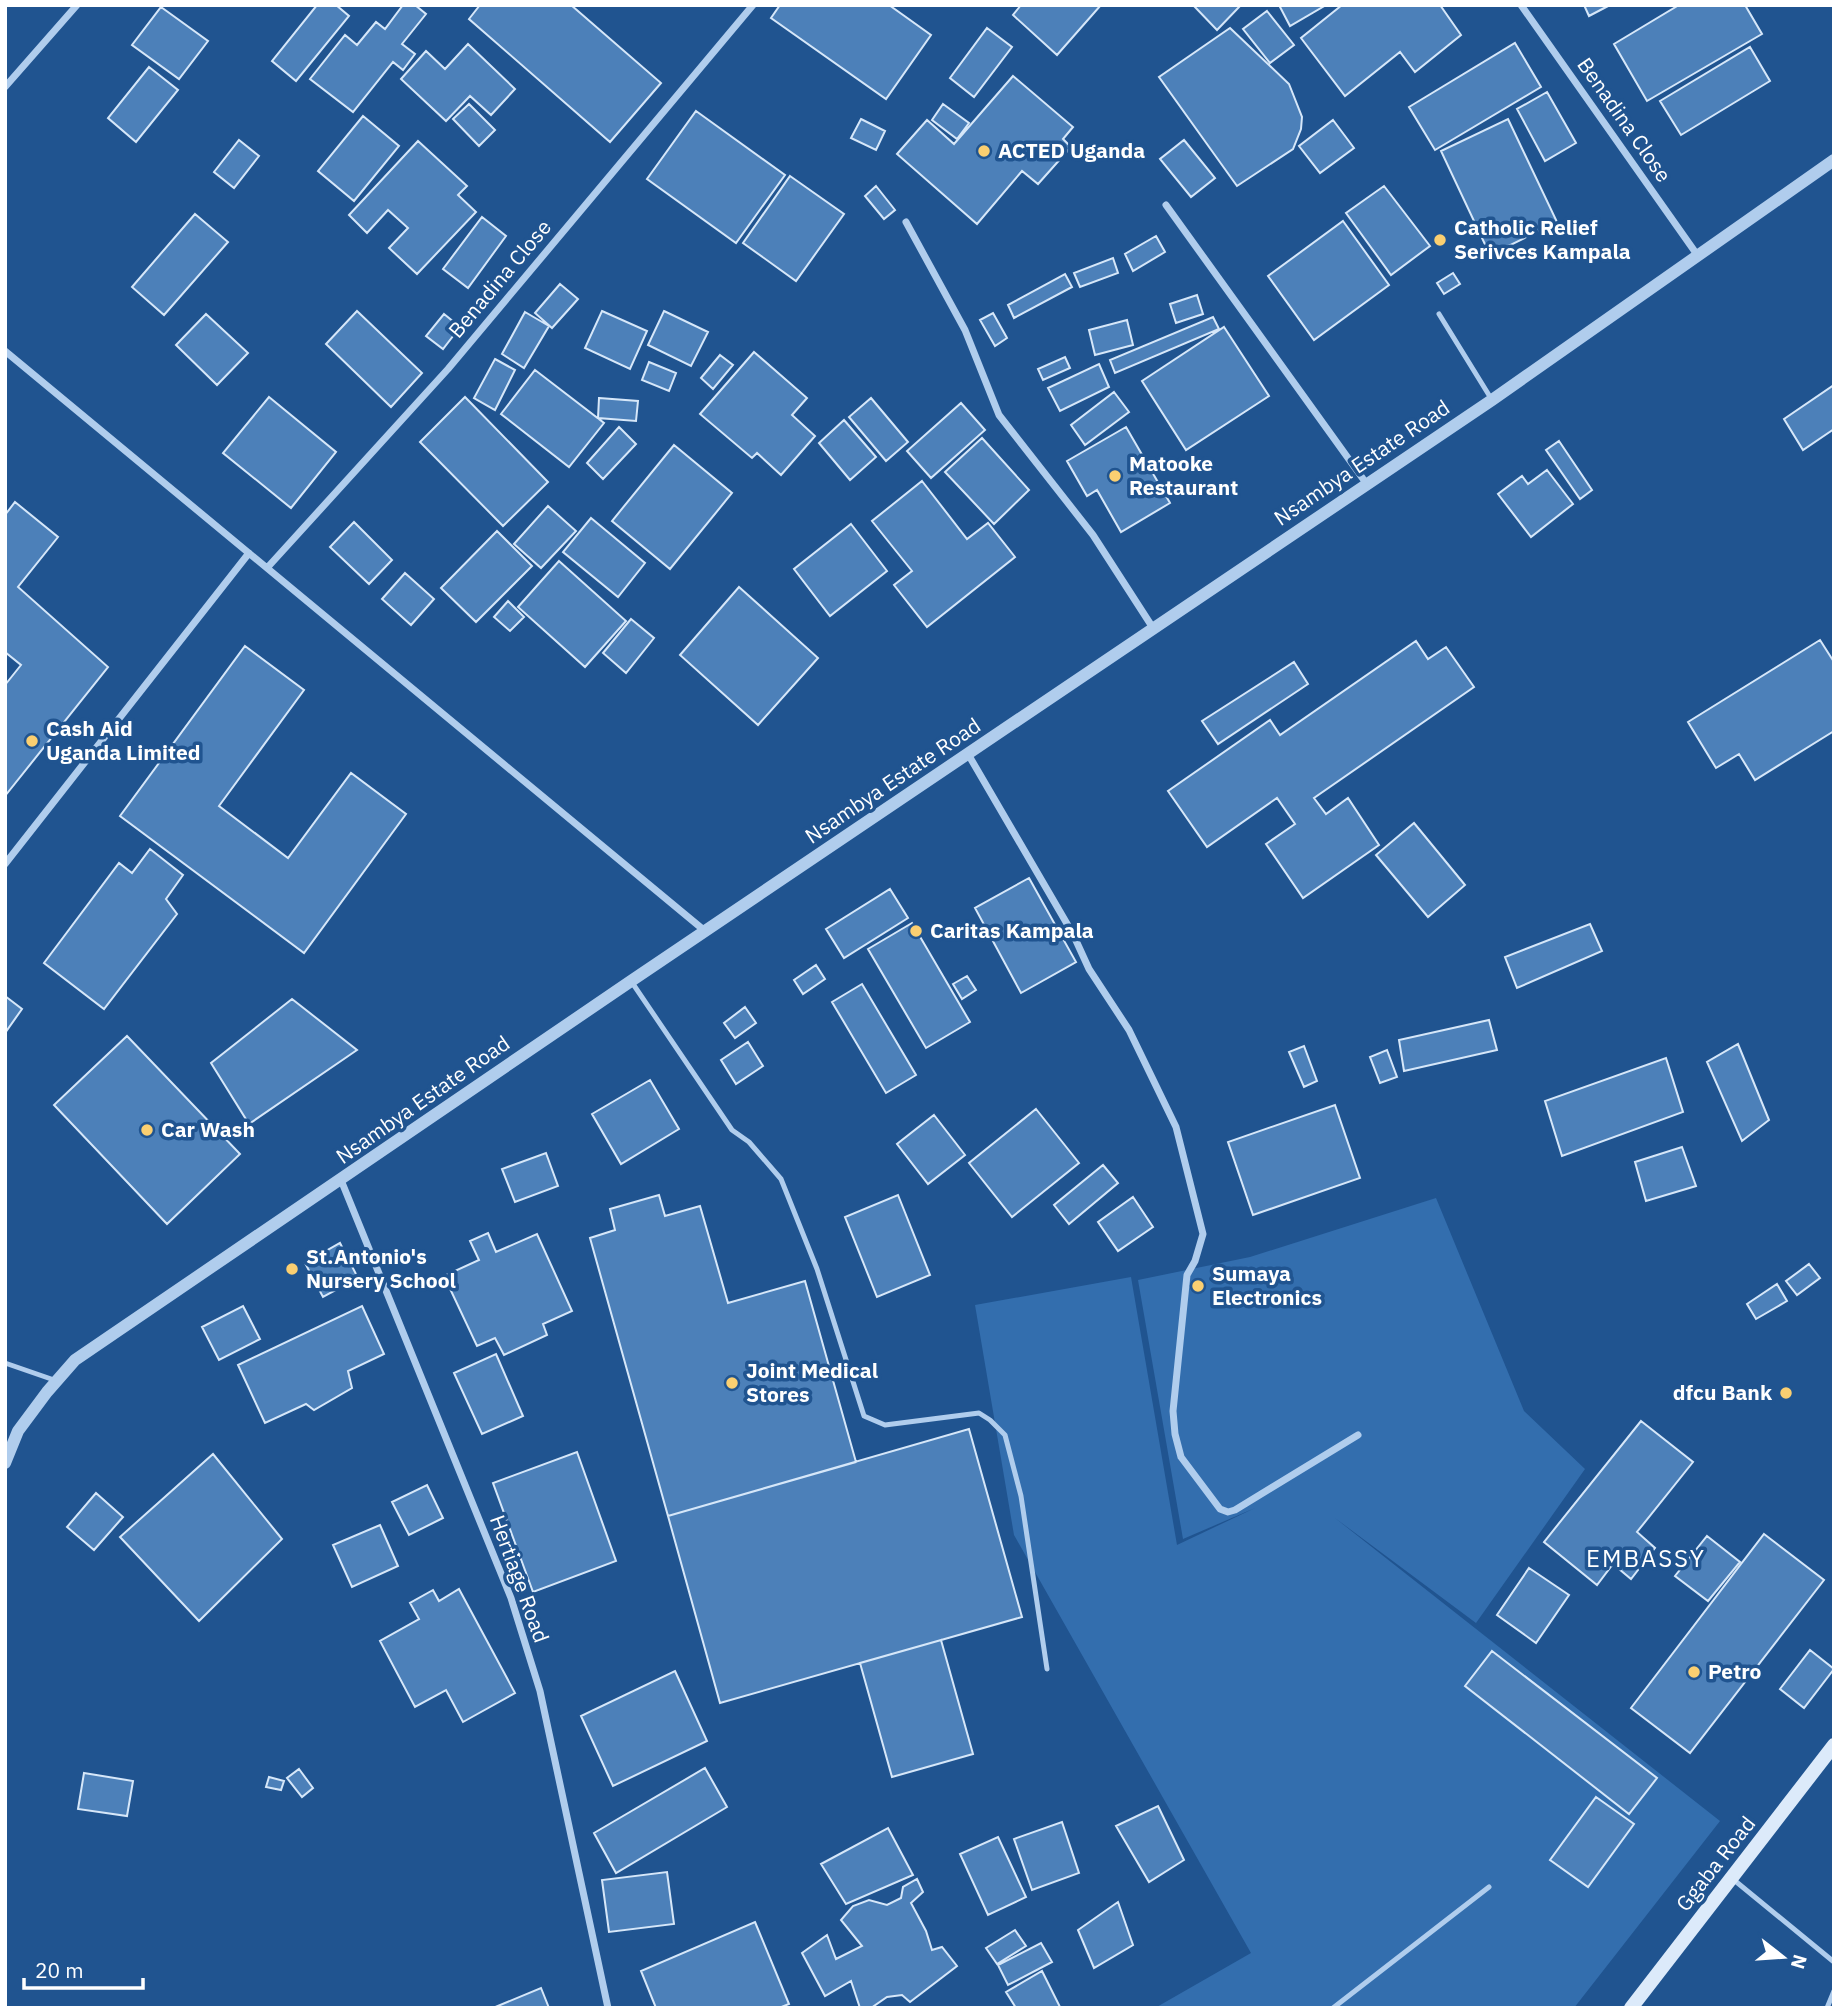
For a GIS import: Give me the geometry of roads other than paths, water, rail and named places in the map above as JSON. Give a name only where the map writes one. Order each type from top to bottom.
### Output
[{"type":"main road","name":"Ggaba Road","points":[[1631,2008],[1834,1745]]},
{"type":"street","points":[[5,87],[77,5]]},
{"type":"street","name":"Benadina Close","points":[[267,568],[448,369],[753,5]]},
{"type":"street","name":"Benadina Close","points":[[1521,5],[1698,256]]},
{"type":"street","name":"Nsambya Estate Road","points":[[5,1463],[18,1431],[75,1360],[1492,400],[1834,160]]},
{"type":"street","points":[[1166,205],[1366,483]]},
{"type":"street","points":[[906,222],[965,330],[999,415],[1093,535],[1153,628]]},
{"type":"street","points":[[5,351],[705,931]]},
{"type":"street","points":[[5,864],[249,553]]},
{"type":"street","points":[[968,754],[1073,934],[1089,969],[1129,1030],[1176,1127],[1203,1234],[1195,1261],[1187,1275],[1173,1411],[1181,1457],[1220,1509],[1228,1512],[1358,1435]]},
{"type":"street","name":"Hertiage Road","points":[[341,1180],[505,1586],[540,1691],[608,2008]]},
{"type":"lane","points":[[1439,314],[1492,400]]},
{"type":"lane","points":[[631,981],[732,1130],[748,1142],[781,1179],[817,1269],[863,1416],[885,1425],[979,1413],[1005,1435],[1021,1496],[1047,1669]]},
{"type":"lane","points":[[5,1363],[57,1381]]},
{"type":"lane","points":[[1731,1878],[1834,1962]]},
{"type":"lane","points":[[1333,2008],[1489,1887]]},
{"type":"lane","points":[[1827,2008],[1834,1991]]},
{"type":"place","name":"ACTED Uganda","points":[[984,151]]},
{"type":"place","name":"Catholic Relief Serivces Kampala","points":[[1440,240]]},
{"type":"place","name":"Matooke Restaurant","points":[[1115,476]]},
{"type":"place","name":"Cash Aid Uganda Limited","points":[[32,741]]},
{"type":"place","name":"Caritas Kampala","points":[[916,931]]},
{"type":"place","name":"Car Wash","points":[[147,1130]]},
{"type":"place","name":"St.Antonio's Nursery School","points":[[292,1269]]},
{"type":"place","name":"Sumaya Electronics","points":[[1198,1286]]},
{"type":"place","name":"Joint Medical Stores","points":[[732,1383]]},
{"type":"place","name":"dfcu Bank","points":[[1786,1393]]},
{"type":"place","name":"Petro","points":[[1694,1672]]},
{"type":"district","name":"EMBASSY","points":[[1646,1559]]}]
